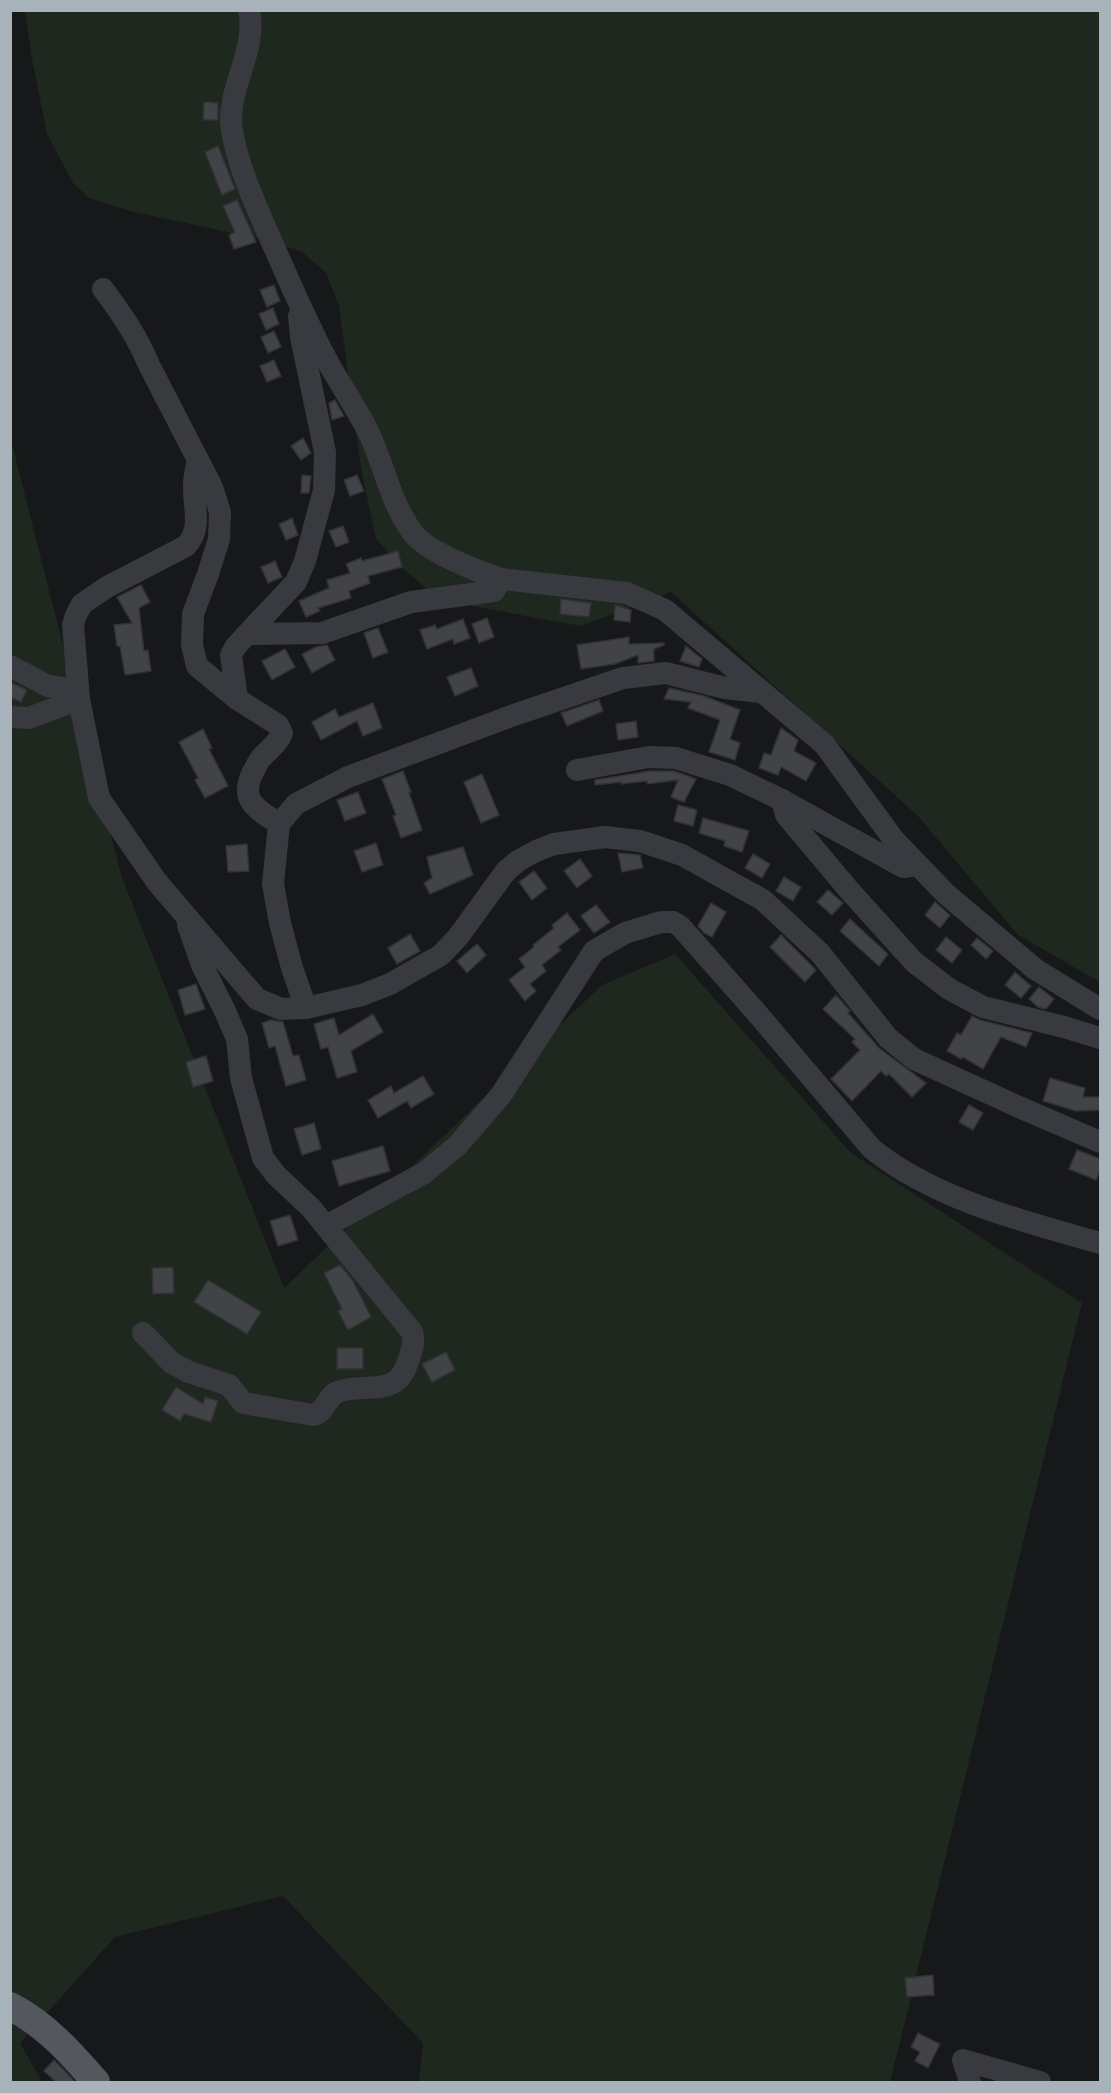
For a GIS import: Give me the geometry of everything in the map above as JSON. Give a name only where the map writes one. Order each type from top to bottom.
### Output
[{"type":"main road","points":[[10,2006],[53,2034],[96,2082]]},
{"type":"street","points":[[249,10],[249,45],[231,111],[232,130],[238,157],[258,211],[298,302],[330,365],[367,429],[402,514],[414,535],[434,549],[482,573],[501,579],[627,593],[665,610],[824,744],[894,840],[946,894],[1035,969],[1101,1009]]},
{"type":"street","points":[[103,289],[127,320],[141,344],[149,365],[212,487],[220,512],[219,539],[193,614],[192,645],[197,666],[237,699],[278,725],[282,733],[279,740],[260,760],[248,784],[248,797],[254,806],[279,824]]},
{"type":"street","points":[[237,699],[231,655],[236,646],[296,582],[305,561],[324,490],[324,452],[301,337],[298,302]]},
{"type":"street","points":[[198,460],[194,484],[197,522],[194,538],[186,546],[107,587],[82,604],[76,615],[73,625],[79,695],[99,798],[157,882],[258,999],[281,1009],[306,1008],[362,995],[390,984],[441,955],[458,937],[506,871],[536,851],[554,844],[605,837],[639,841],[682,855],[763,900],[820,952],[888,1038],[914,1059],[1101,1142]]},
{"type":"street","points":[[248,634],[322,633],[411,602],[494,591],[501,579]]},
{"type":"street","points":[[10,666],[48,686],[79,695]]},
{"type":"street","points":[[306,1008],[280,923],[273,884],[279,824],[296,804],[348,777],[514,715],[623,678],[666,673],[725,688],[760,692]]},
{"type":"street","points":[[10,717],[29,718],[79,695]]},
{"type":"street","points":[[577,770],[649,758],[676,758],[730,775],[782,800],[903,867],[917,865]]},
{"type":"street","points":[[782,800],[786,815],[849,890],[914,962],[949,989],[983,1007],[1101,1038]]},
{"type":"street","points":[[143,1333],[172,1363],[189,1372],[229,1385],[243,1403],[313,1415],[324,1409],[330,1397],[339,1392],[395,1383],[405,1374],[414,1339],[412,1332],[311,1208],[263,1158],[241,1078],[237,1040],[202,965],[185,915]]},
{"type":"street","points":[[326,1226],[423,1173],[457,1146],[501,1095],[594,951],[625,933],[661,922],[673,922],[680,926],[756,1012],[872,1149],[893,1166],[916,1179],[1006,1215],[1101,1243]]},
{"type":"street","points":[[970,2082],[963,2060],[1040,2082]]},
{"type":"shaded area","points":[[25,11],[1100,11],[1100,982],[1018,935],[918,816],[671,592],[581,626],[439,600],[402,567],[376,539],[361,468],[339,306],[326,273],[302,252],[265,240],[134,212],[89,198],[73,183],[47,134]]},
{"type":"shaded area","points":[[10,436],[121,875],[284,1288],[602,985],[675,954],[851,1153],[1082,1303],[890,2082],[419,2082],[423,2043],[283,1896],[115,1937],[20,2043],[42,2082],[11,2082]]},
{"type":"building","points":[[204,102],[218,103],[218,120],[203,120]]},
{"type":"building","points":[[218,146],[235,189],[222,195],[205,152]]},
{"type":"building","points":[[237,200],[256,242],[234,249],[229,235],[235,232],[223,206]]},
{"type":"building","points":[[274,285],[280,301],[267,307],[260,290]]},
{"type":"building","points":[[273,308],[279,324],[266,330],[259,314]]},
{"type":"building","points":[[274,331],[281,347],[268,353],[261,337]]},
{"type":"building","points":[[274,360],[281,376],[267,382],[260,366]]},
{"type":"building","points":[[335,400],[344,416],[332,420],[329,403]]},
{"type":"building","points":[[303,438],[311,453],[301,460],[291,446]]},
{"type":"building","points":[[302,475],[311,476],[309,493],[301,493]]},
{"type":"building","points":[[357,475],[364,491],[350,496],[344,480]]},
{"type":"building","points":[[292,518],[298,535],[286,540],[279,524]]},
{"type":"building","points":[[343,526],[349,542],[336,547],[329,531]]},
{"type":"building","points":[[398,551],[402,567],[368,576],[370,583],[349,591],[351,598],[318,608],[320,611],[306,617],[299,601],[329,588],[327,580],[350,573],[346,564],[361,558],[362,561]]},
{"type":"building","points":[[275,561],[282,577],[268,583],[261,567]]},
{"type":"building","points":[[141,585],[150,602],[139,608],[144,651],[148,650],[151,671],[125,675],[114,625],[132,623],[117,597]]},
{"type":"building","points":[[561,599],[591,603],[589,617],[560,614]]},
{"type":"building","points":[[615,605],[631,610],[630,622],[614,620]]},
{"type":"building","points":[[487,618],[494,637],[479,643],[472,624]]},
{"type":"building","points":[[463,619],[470,638],[454,644],[453,639],[427,649],[420,630],[435,625],[437,629]]},
{"type":"building","points":[[378,628],[388,652],[373,658],[364,633]]},
{"type":"building","points":[[629,637],[629,644],[664,643],[664,645],[654,649],[654,661],[638,663],[638,655],[615,664],[581,669],[577,645]]},
{"type":"building","points":[[327,645],[335,660],[312,673],[302,654],[316,647]]},
{"type":"building","points":[[686,646],[702,659],[699,667],[680,661]]},
{"type":"building","points":[[285,649],[295,667],[272,680],[262,661]]},
{"type":"building","points":[[471,668],[478,686],[455,696],[447,677]]},
{"type":"building","points":[[10,682],[27,690],[21,702],[10,697]]},
{"type":"building","points":[[669,688],[704,696],[740,710],[730,739],[740,743],[735,760],[709,752],[720,720],[688,708],[691,702],[664,699]]},
{"type":"building","points":[[599,700],[603,711],[567,726],[561,713]]},
{"type":"building","points":[[373,703],[382,728],[363,736],[357,721],[321,740],[312,722],[335,709],[339,717]]},
{"type":"building","points":[[636,721],[638,737],[618,740],[616,724]]},
{"type":"building","points":[[781,728],[798,740],[794,751],[816,763],[806,781],[781,767],[778,775],[759,768],[764,753],[771,755]]},
{"type":"building","points":[[203,729],[212,748],[209,749],[228,786],[205,798],[195,780],[198,778],[179,742]]},
{"type":"building","points":[[403,771],[422,830],[401,838],[393,816],[396,815],[382,779]]},
{"type":"building","points":[[650,771],[674,771],[696,779],[684,802],[671,797],[678,780],[647,784],[647,781],[595,785],[595,780]]},
{"type":"building","points":[[482,774],[499,815],[481,823],[464,782]]},
{"type":"building","points":[[358,792],[366,813],[345,821],[337,800]]},
{"type":"building","points":[[678,805],[697,810],[693,826],[674,821]]},
{"type":"building","points":[[703,818],[749,831],[742,852],[724,846],[725,841],[699,833]]},
{"type":"building","points":[[376,843],[383,865],[362,872],[354,851]]},
{"type":"building","points":[[247,844],[249,871],[228,872],[226,846]]},
{"type":"building","points":[[463,847],[473,875],[430,894],[424,883],[432,878],[427,857]]},
{"type":"building","points":[[618,853],[640,855],[643,868],[622,872]]},
{"type":"building","points":[[753,854],[770,864],[762,878],[745,868]]},
{"type":"building","points":[[580,859],[592,876],[577,888],[564,871]]},
{"type":"building","points":[[534,871],[547,888],[532,900],[519,882]]},
{"type":"building","points":[[784,877],[801,887],[793,901],[776,891]]},
{"type":"building","points":[[828,890],[843,903],[832,915],[817,902]]},
{"type":"building","points":[[935,902],[950,915],[940,928],[925,915]]},
{"type":"building","points":[[711,903],[726,912],[712,937],[698,926]]},
{"type":"building","points":[[596,905],[610,922],[594,933],[581,916]]},
{"type":"building","points":[[567,913],[580,930],[558,947],[561,950],[542,965],[546,971],[530,984],[536,991],[525,1001],[509,980],[525,967],[519,959],[554,928],[552,925]]},
{"type":"building","points":[[850,919],[888,954],[879,966],[840,931]]},
{"type":"building","points":[[410,934],[420,951],[397,964],[388,948]]},
{"type":"building","points":[[781,935],[816,970],[805,982],[770,947]]},
{"type":"building","points":[[946,937],[962,950],[952,963],[936,950]]},
{"type":"building","points":[[977,938],[993,951],[986,959],[971,945]]},
{"type":"building","points":[[477,944],[486,955],[467,973],[457,961]]},
{"type":"building","points":[[1015,972],[1031,986],[1021,998],[1005,985]]},
{"type":"building","points":[[196,984],[205,1009],[185,1015],[178,990]]},
{"type":"building","points":[[1039,987],[1054,999],[1046,1009],[1038,1007],[1029,999]]},
{"type":"building","points":[[836,995],[850,1011],[848,1013],[879,1048],[926,1083],[912,1097],[889,1074],[886,1076],[881,1071],[852,1101],[831,1079],[860,1050],[852,1042],[855,1039],[823,1009]]},
{"type":"building","points":[[373,1014],[383,1032],[351,1051],[357,1072],[337,1078],[328,1047],[321,1049],[314,1024],[334,1018],[339,1035]]},
{"type":"building","points":[[972,1016],[1032,1033],[1026,1047],[1001,1037],[983,1069],[947,1051],[957,1033],[961,1035]]},
{"type":"building","points":[[271,1020],[283,1022],[293,1056],[299,1055],[306,1080],[286,1086],[275,1046],[269,1048],[262,1023]]},
{"type":"building","points":[[206,1056],[213,1081],[193,1087],[186,1062]]},
{"type":"building","points":[[423,1076],[434,1094],[411,1108],[407,1101],[378,1118],[368,1100],[391,1086],[394,1093]]},
{"type":"building","points":[[1050,1078],[1085,1088],[1083,1097],[1101,1097],[1101,1110],[1076,1111],[1043,1101]]},
{"type":"building","points":[[969,1105],[983,1113],[973,1130],[959,1122]]},
{"type":"building","points":[[314,1123],[321,1149],[302,1155],[294,1129]]},
{"type":"building","points":[[383,1146],[390,1171],[339,1186],[332,1161]]},
{"type":"building","points":[[1077,1150],[1101,1159],[1101,1168],[1096,1180],[1069,1169]]},
{"type":"building","points":[[290,1215],[298,1240],[278,1246],[270,1221]]},
{"type":"building","points":[[340,1265],[353,1281],[371,1317],[348,1330],[338,1311],[342,1309],[324,1273]]},
{"type":"building","points":[[173,1267],[174,1293],[153,1294],[152,1268]]},
{"type":"building","points":[[208,1280],[261,1312],[247,1334],[194,1302]]},
{"type":"building","points":[[337,1348],[363,1348],[363,1369],[337,1369]]},
{"type":"building","points":[[446,1352],[455,1370],[432,1382],[422,1364]]},
{"type":"building","points":[[176,1387],[203,1404],[205,1397],[218,1401],[211,1422],[184,1414],[180,1421],[162,1410]]},
{"type":"building","points":[[933,1975],[934,1995],[907,1997],[905,1978]]},
{"type":"building","points":[[918,2033],[940,2044],[928,2068],[915,2061],[920,2052],[911,2047]]},
{"type":"building","points":[[54,2060],[75,2082],[56,2082],[44,2071]]}]
